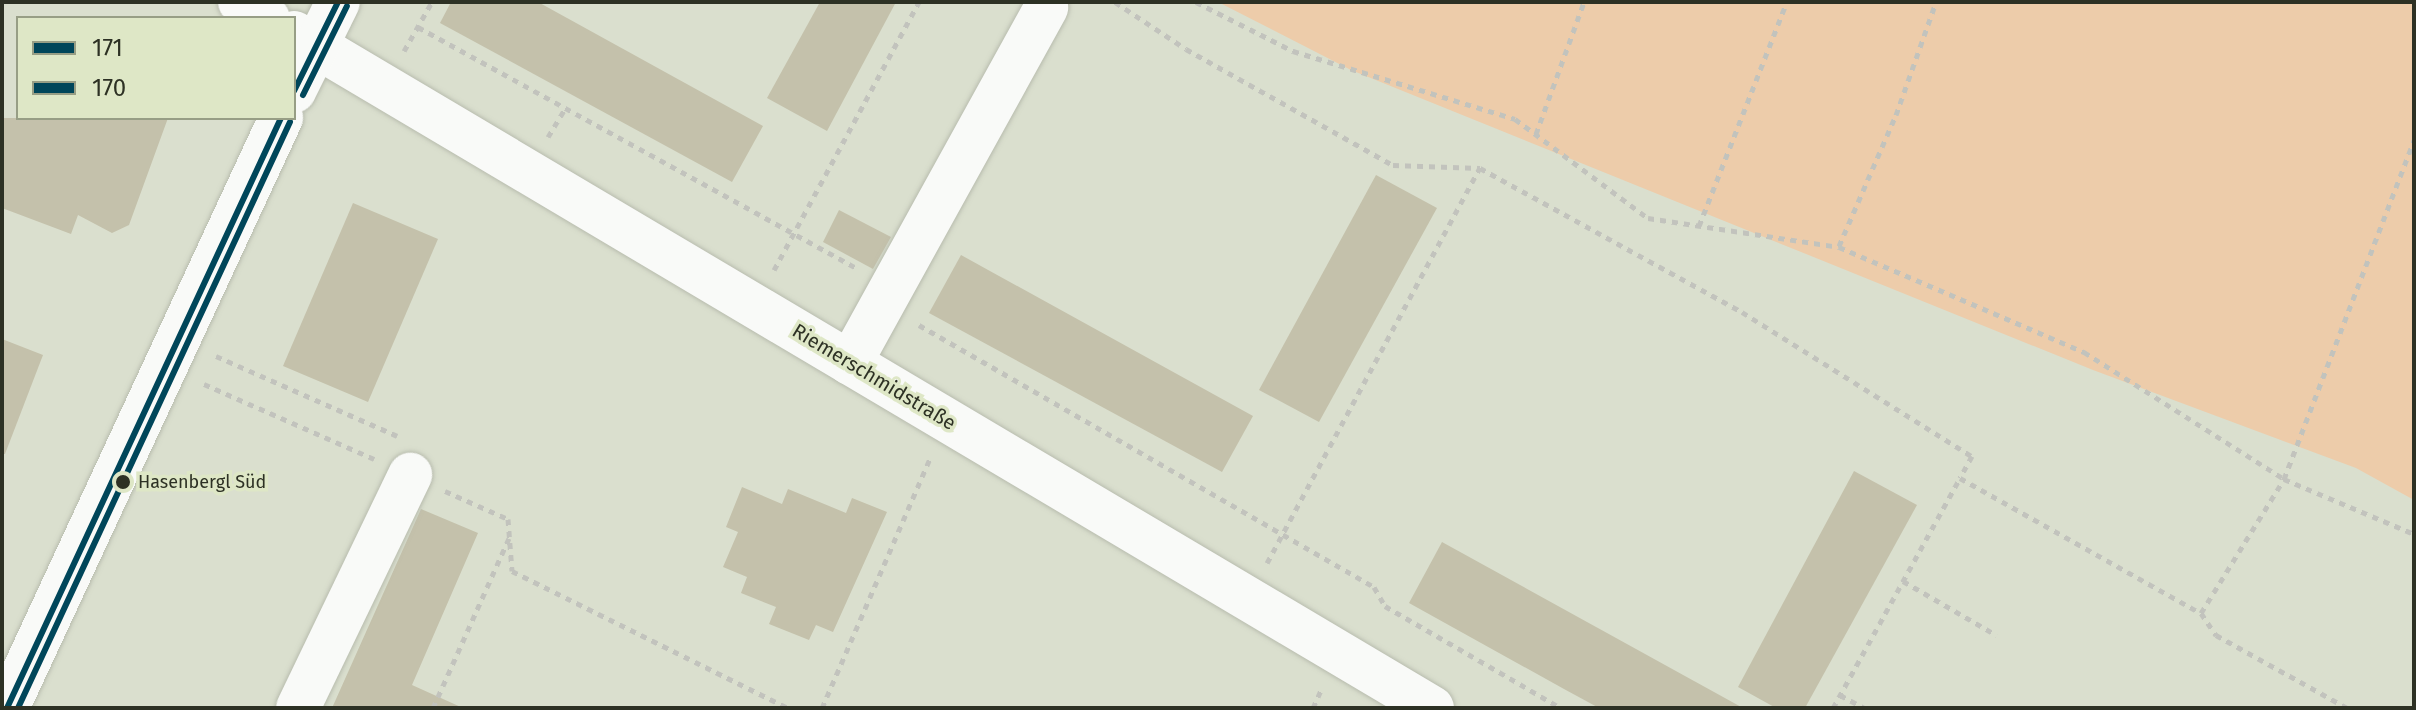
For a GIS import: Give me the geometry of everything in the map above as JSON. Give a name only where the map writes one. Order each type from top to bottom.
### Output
[{"type":"street","points":[[240,2],[264,16]]},
{"type":"street","points":[[296,82],[305,39],[338,2]]},
{"type":"street","points":[[850,363],[1046,8]]},
{"type":"street","name":"Riemerschmidstraße","points":[[305,39],[1432,708]]},
{"type":"street","points":[[20,704],[280,120]]},
{"type":"street","points":[[298,708],[405,456]]},
{"type":"path","points":[[404,52],[432,2]]},
{"type":"path","points":[[753,306],[919,2]]},
{"type":"path","points":[[1115,2],[1186,49],[1393,165],[1480,168],[1742,312],[1972,456],[1833,708]]},
{"type":"path","points":[[1196,2],[1293,51],[1515,119],[1648,218],[1839,247],[2084,352],[2284,479],[2414,534]]},
{"type":"path","points":[[1536,134],[1584,2]]},
{"type":"path","points":[[1699,226],[1787,2]]},
{"type":"path","points":[[1839,247],[1896,115],[1936,2]]},
{"type":"path","points":[[418,27],[795,232],[891,288],[898,312],[1374,587],[1385,606],[1561,708]]},
{"type":"path","points":[[2201,613],[2284,479],[2414,140]]},
{"type":"path","points":[[1248,599],[1480,168]]},
{"type":"path","points":[[215,356],[405,456],[508,519],[512,571],[788,708]]},
{"type":"path","points":[[203,383],[405,456]]},
{"type":"path","points":[[822,708],[947,420]]},
{"type":"path","points":[[1960,478],[2201,613],[2216,635],[2347,708]]},
{"type":"path","points":[[433,708],[509,537]]},
{"type":"path","points":[[1903,581],[1996,635]]},
{"type":"path","points":[[1840,695],[1864,708]]},
{"type":"shaded area","points":[[1218,2],[2414,2],[2414,500],[2356,468],[2093,370],[1351,70]]},
{"type":"building","points":[[451,2],[538,2],[763,126],[732,182],[440,23]]},
{"type":"building","points":[[820,2],[896,2],[827,131],[767,98]]},
{"type":"building","points":[[2,118],[167,120],[129,225],[112,233],[78,215],[71,234],[2,208]]},
{"type":"building","points":[[1376,175],[1437,208],[1319,422],[1259,390]]},
{"type":"building","points":[[353,203],[438,239],[368,402],[283,366]]},
{"type":"building","points":[[839,210],[891,237],[873,269],[823,242]]},
{"type":"building","points":[[961,255],[1253,416],[1222,472],[929,313]]},
{"type":"building","points":[[2,339],[43,355],[5,454],[2,454]]},
{"type":"building","points":[[1854,471],[1917,505],[1805,708],[1776,708],[1738,687]]},
{"type":"building","points":[[742,487],[782,504],[788,489],[846,513],[852,498],[887,512],[833,632],[816,625],[809,640],[769,624],[776,607],[741,593],[747,577],[723,567],[738,532],[726,527]]},
{"type":"building","points":[[421,509],[478,533],[412,685],[463,708],[332,708]]},
{"type":"building","points":[[1442,542],[1743,708],[1599,708],[1564,689],[1409,603]]},
{"type":"transit line","name":"171","points":[[296,87],[338,2]]},
{"type":"transit line","name":"170","points":[[303,95],[347,6]]},
{"type":"transit line","name":"171","points":[[7,708],[280,120]]},
{"type":"transit line","name":"170","points":[[18,708],[290,122]]},
{"type":"place","name":"Hasenbergl Süd","points":[[123,482]]}]
